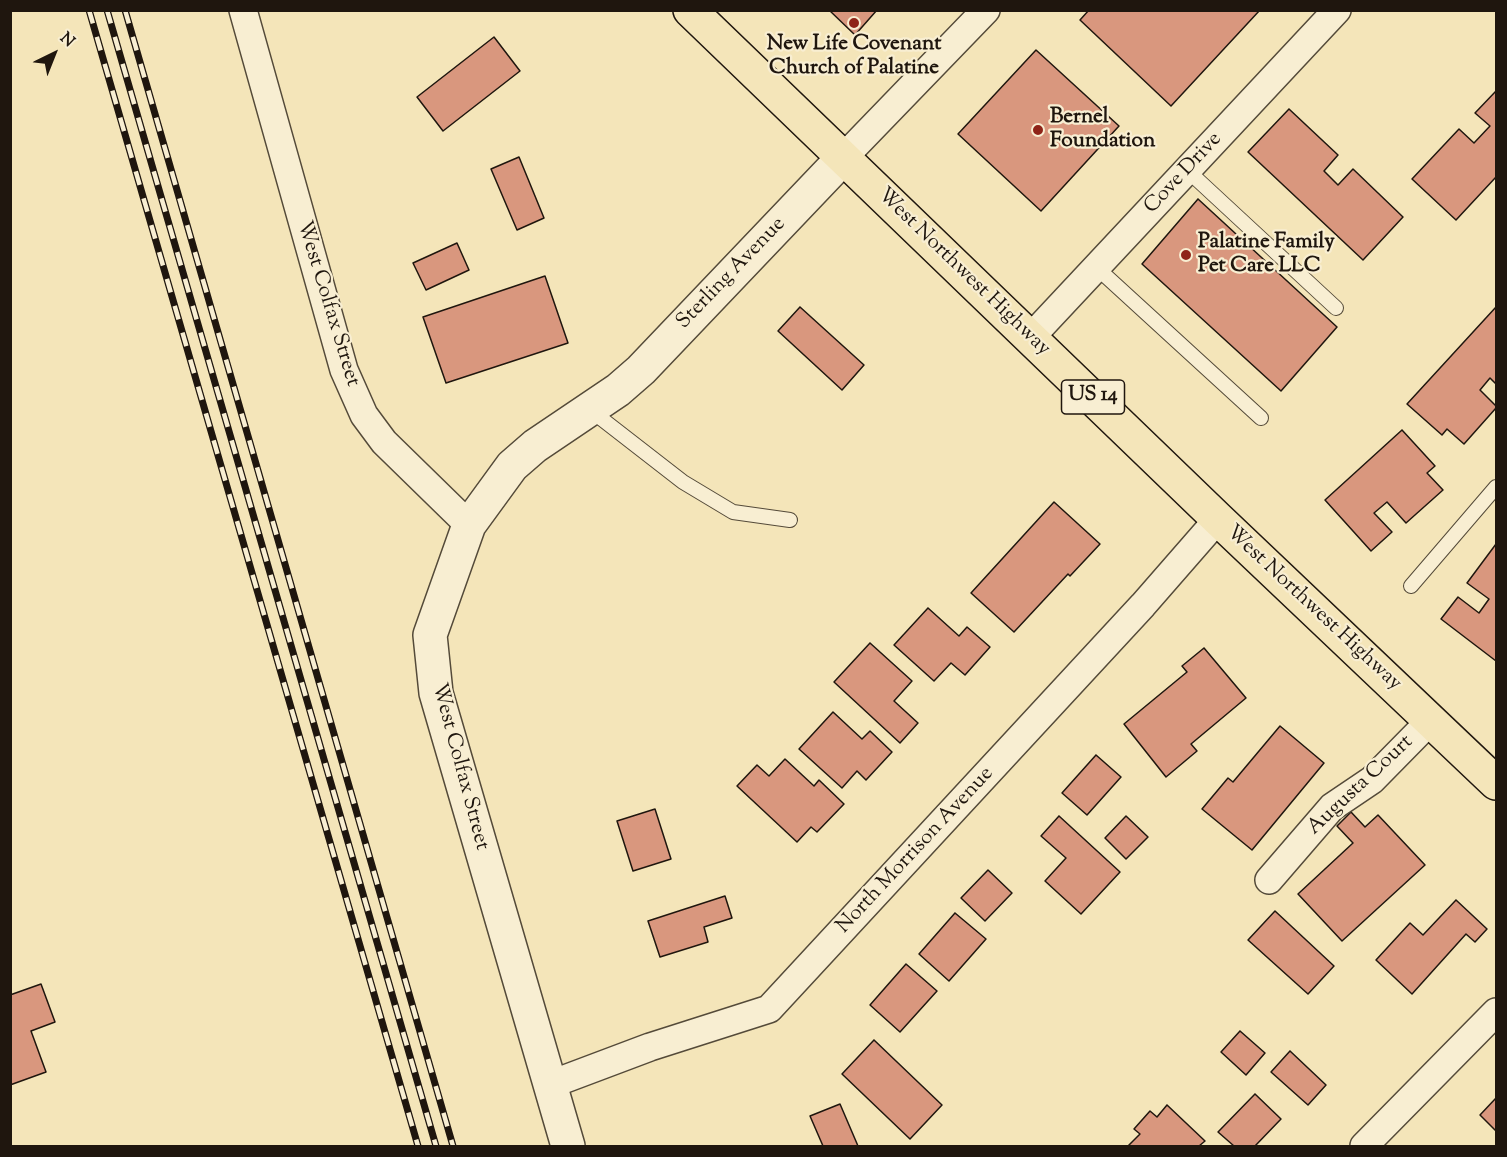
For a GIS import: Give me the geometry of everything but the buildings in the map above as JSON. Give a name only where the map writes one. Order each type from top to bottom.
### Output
[{"type":"main road","name":"West Northwest Highway","points":[[690,10],[1218,519],[1497,783]]},
{"type":"street","name":"West Colfax Street","points":[[243,10],[344,370],[364,415],[384,442],[469,525],[430,635],[436,693],[568,1146]]},
{"type":"street","name":"Sterling Avenue","points":[[469,525],[512,466],[535,446],[618,390],[641,369],[986,10]]},
{"type":"street","name":"Cove Drive","points":[[1031,337],[1337,10]]},
{"type":"street","name":"North Morrison Avenue","points":[[549,1084],[650,1047],[769,1010],[1135,614],[1218,519]]},
{"type":"street","name":"Augusta Court","points":[[1269,880],[1332,807],[1372,780],[1431,720]]},
{"type":"street","points":[[1364,1146],[1497,1012]]},
{"type":"lane","points":[[1187,170],[1336,308]]},
{"type":"lane","points":[[1096,267],[1261,418]]},
{"type":"lane","points":[[588,409],[683,482],[733,512],[790,520]]},
{"type":"lane","points":[[1411,586],[1497,487]]},
{"type":"railway","points":[[89,10],[418,1146]]},
{"type":"railway","points":[[107,10],[436,1146]]},
{"type":"railway","points":[[125,10],[453,1146]]},
{"type":"place","name":"New Life Covenant Church of Palatine","points":[[854,23]]},
{"type":"place","name":"Bernel Foundation","points":[[1038,130]]},
{"type":"place","name":"Palatine Family Pet Care LLC","points":[[1186,255]]}]
